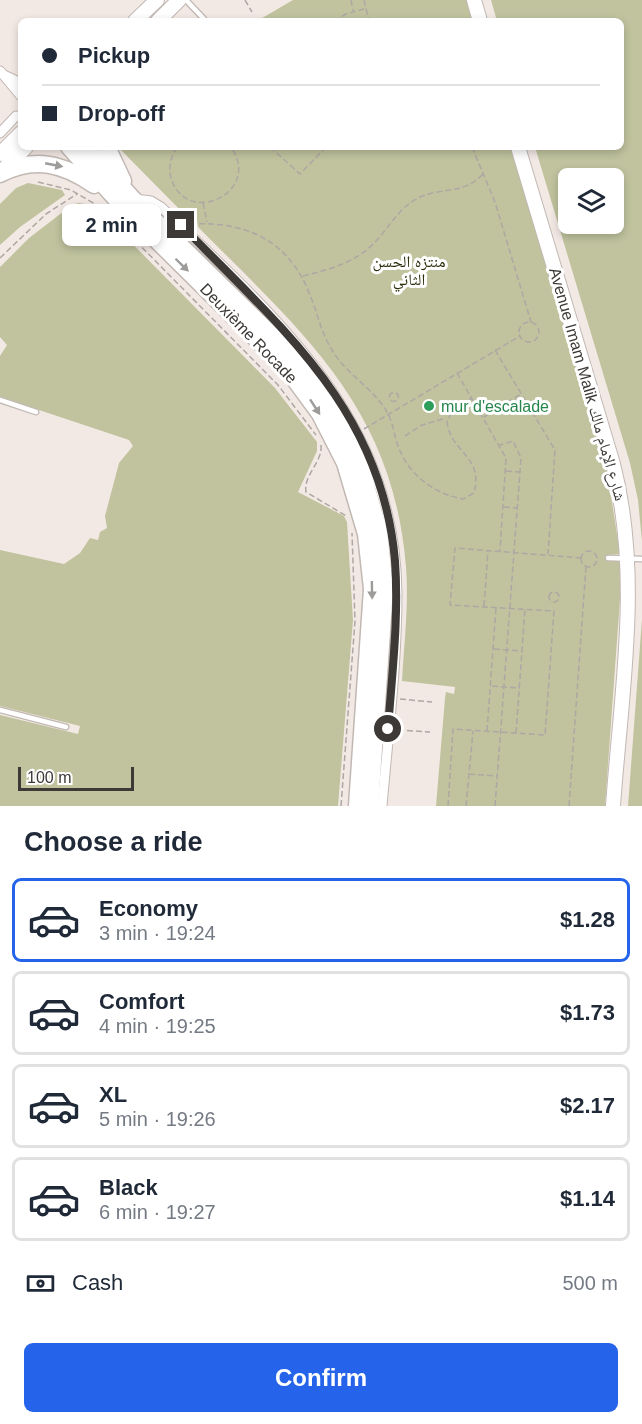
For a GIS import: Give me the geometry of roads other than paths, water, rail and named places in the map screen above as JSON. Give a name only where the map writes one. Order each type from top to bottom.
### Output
[{"type":"highway","name":"Deuxième Rocade","points":[[72,150],[297,360],[331,406],[358,458],[378,522],[385,588],[370,806]]},
{"type":"highway","name":"Deuxième Rocade","points":[[88,150],[122,194],[287,369],[320,414],[349,472],[366,534],[372,589],[357,806]]},
{"type":"highway","points":[[0,174],[28,164],[55,164],[122,194],[121,175],[108,150]]},
{"type":"main road","points":[[138,18],[157,0]]},
{"type":"main road","points":[[161,18],[178,0]]},
{"type":"main road","points":[[474,0],[479,18]]},
{"type":"main road","points":[[483,0],[488,18]]},
{"type":"main road","points":[[0,154],[18,136]]},
{"type":"main road","points":[[0,174],[23,150]]},
{"type":"main road","name":"Avenue Imam Malik شارع الإمام مالك","points":[[519,150],[614,464],[635,559],[628,602],[613,806]]},
{"type":"main road","name":"Avenue Imam Malik شارع الإمام مالك","points":[[528,150],[622,464],[632,511],[636,602],[621,806]]},
{"type":"street","points":[[1,73],[18,82]]},
{"type":"street","points":[[1,73],[18,93]]},
{"type":"street","points":[[0,133],[16,117]]},
{"type":"street","points":[[122,194],[156,203],[181,225],[302,348],[330,384],[358,433],[382,495],[395,560],[396,626],[382,806]]},
{"type":"lane","points":[[186,0],[203,18]]},
{"type":"lane","points":[[0,400],[36,412]]},
{"type":"lane","points":[[608,558],[635,559]]},
{"type":"lane","points":[[0,710],[66,727]]},
{"type":"place","name":"mur d'escalade","points":[[429,406]]},
{"type":"park label","name":"منتزه الحسن الثاني","points":[[409,270]]}]
